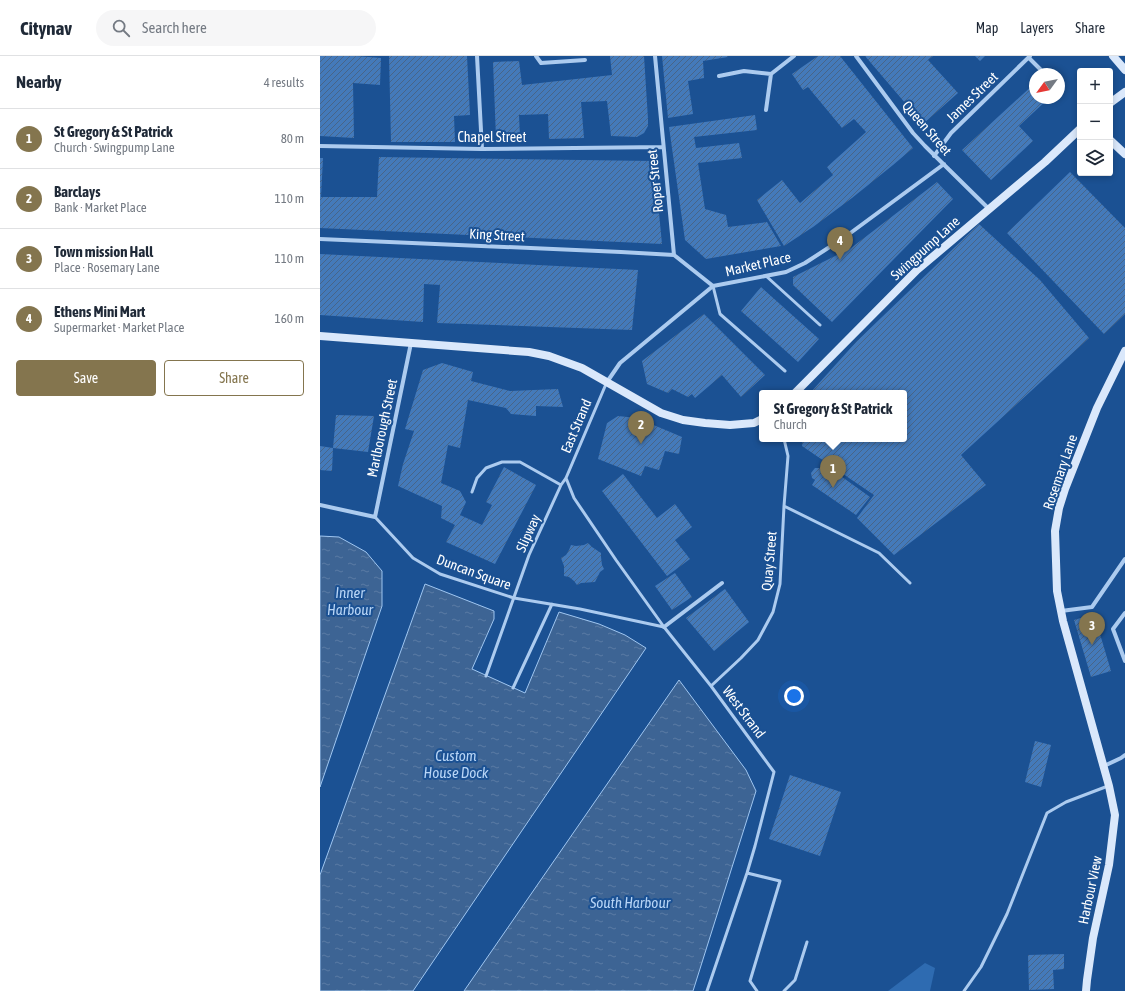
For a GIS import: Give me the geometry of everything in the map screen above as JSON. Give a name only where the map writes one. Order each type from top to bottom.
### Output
[{"type":"main road","points":[[1113,56],[1125,70]]},
{"type":"main road","points":[[1113,101],[1125,92]]},
{"type":"main road","name":"Swingpump Lane","points":[[798,390],[917,270],[1045,162],[1077,132]]},
{"type":"main road","points":[[1113,143],[1125,154]]},
{"type":"main road","points":[[320,336],[529,352],[549,356],[582,368],[660,413],[705,424],[730,425],[754,423],[759,420]]},
{"type":"main road","name":"Rosemary Lane","points":[[1111,795],[1061,611],[1057,591],[1055,531],[1059,508],[1065,489],[1097,408],[1125,351]]},
{"type":"main road","name":"Harbour View","points":[[1086,991],[1093,938],[1109,865],[1113,837],[1115,815],[1111,795]]},
{"type":"street","points":[[477,56],[482,149]]},
{"type":"street","points":[[536,56],[541,63],[585,60]]},
{"type":"street","name":"Roper Street","points":[[654,56],[674,255]]},
{"type":"street","points":[[719,76],[744,71],[770,74],[794,56]]},
{"type":"street","name":"Queen Street","points":[[856,56],[913,133],[934,156],[989,209]]},
{"type":"street","name":"James Street","points":[[934,156],[951,133],[1030,57],[1040,68]]},
{"type":"street","points":[[766,110],[770,74]]},
{"type":"street","name":"Chapel Street","points":[[320,146],[482,149],[663,147]]},
{"type":"street","name":"Market Place","points":[[607,382],[620,363],[713,286],[786,272],[805,263],[852,233],[944,164]]},
{"type":"street","name":"King Street","points":[[320,238],[674,255]]},
{"type":"street","points":[[674,255],[713,286]]},
{"type":"street","name":"Marlborough Street","points":[[374,517],[411,343]]},
{"type":"street","points":[[320,505],[374,517]]},
{"type":"street","points":[[1061,611],[1092,607],[1125,559]]},
{"type":"street","points":[[664,627],[722,583]]},
{"type":"street","points":[[1125,613],[1113,629],[1125,661]]},
{"type":"street","points":[[1103,766],[1125,755]]},
{"type":"lane","points":[[766,276],[820,325]]},
{"type":"lane","points":[[713,286],[720,314],[785,371]]},
{"type":"lane","name":"East Strand","points":[[566,478],[607,382]]},
{"type":"lane","name":"Quay Street","points":[[711,686],[742,658],[758,640],[773,612],[780,584],[788,456],[785,442]]},
{"type":"lane","points":[[472,492],[477,478],[486,468],[502,462],[520,462],[561,485]]},
{"type":"lane","name":"Slipway","points":[[486,676],[529,555],[561,485],[566,478]]},
{"type":"lane","name":"West Strand","points":[[566,478],[574,498],[596,532],[664,627],[711,686],[774,772],[747,873],[707,991]]},
{"type":"lane","points":[[784,506],[879,553],[910,582]]},
{"type":"lane","name":"Duncan Square","points":[[374,517],[413,558],[440,574],[514,598],[580,609],[664,627]]},
{"type":"lane","points":[[513,688],[552,604]]},
{"type":"lane","points":[[964,991],[981,967],[1007,914],[1047,813],[1066,802],[1109,786]]},
{"type":"lane","points":[[747,873],[780,881],[750,981],[756,991]]},
{"type":"lane","points":[[784,991],[795,980],[807,942]]},
{"type":"shaded area","points":[[925,963],[935,968],[930,991],[888,991]]},
{"type":"water","name":"Inner Harbour","points":[[320,536],[339,537],[366,552],[382,571],[382,606],[320,787]]},
{"type":"water","name":"Custom House Dock","points":[[425,584],[494,611],[494,619],[472,669],[525,693],[559,612],[599,624],[625,635],[646,648],[413,991],[320,991],[320,875]]},
{"type":"water","name":"South Harbour","points":[[679,680],[746,770],[756,791],[693,991],[464,991]]},
{"type":"building","points":[[320,56],[381,58],[380,85],[353,83],[354,138],[320,136]]},
{"type":"building","points":[[389,56],[467,56],[470,115],[454,116],[455,142],[391,142]]},
{"type":"building","points":[[610,56],[644,56],[648,126],[644,133],[637,137],[611,136],[607,101],[581,102],[584,138],[549,139],[548,114],[519,115],[520,137],[496,138],[493,62],[519,61],[522,85],[612,75]]},
{"type":"building","points":[[662,56],[728,57],[703,61],[704,78],[688,81],[693,114],[668,118]]},
{"type":"building","points":[[818,56],[840,56],[913,148],[852,198],[813,227],[784,246],[757,200],[782,180],[800,203],[833,175],[827,167],[866,132],[854,119],[842,128],[808,87],[803,90],[792,74]]},
{"type":"building","points":[[865,56],[933,56],[928,60],[958,93],[923,124]]},
{"type":"building","points":[[975,56],[985,56],[980,61]]},
{"type":"building","points":[[1029,89],[1029,104],[1043,104],[1019,126],[1033,141],[991,180],[962,150]]},
{"type":"building","points":[[755,115],[757,130],[694,137],[696,148],[739,143],[742,158],[698,163],[705,209],[726,215],[728,227],[767,222],[781,246],[706,259],[685,240],[669,127]]},
{"type":"building","points":[[379,157],[654,161],[662,244],[320,228],[320,197],[377,197]]},
{"type":"building","points":[[320,158],[323,158],[321,197],[320,197]]},
{"type":"building","points":[[1070,172],[1125,228],[1125,314],[1104,334],[1007,233]]},
{"type":"building","points":[[937,182],[953,199],[832,322],[793,285],[793,277],[851,248]]},
{"type":"building","points":[[979,224],[1040,280],[1089,338],[961,455],[986,485],[894,555],[857,518],[874,495],[802,446],[803,442],[907,442],[907,390],[813,390],[857,341]]},
{"type":"building","points":[[320,254],[638,270],[632,330],[437,323],[440,285],[424,284],[423,322],[320,315]]},
{"type":"building","points":[[761,287],[819,339],[798,362],[741,311]]},
{"type":"building","points":[[704,314],[765,375],[741,397],[722,375],[695,398],[692,394],[688,397],[672,389],[668,393],[647,384],[642,361]]},
{"type":"building","points":[[442,363],[473,372],[471,381],[510,391],[558,389],[563,407],[536,406],[536,416],[511,414],[506,408],[468,400],[460,448],[448,445],[441,483],[460,491],[466,502],[460,515],[482,525],[492,505],[486,502],[504,467],[536,485],[495,564],[446,542],[455,525],[441,518],[442,506],[398,486],[403,464],[414,431],[405,429],[423,370]]},
{"type":"building","points":[[336,415],[374,416],[368,452],[333,448]]},
{"type":"building","points":[[618,416],[637,418],[682,437],[679,454],[665,451],[659,470],[645,466],[641,476],[598,459],[607,423]]},
{"type":"building","points":[[320,446],[333,448],[332,471],[320,470]]},
{"type":"building","points":[[815,468],[821,468],[828,472],[831,469],[870,497],[856,515],[812,485],[815,480],[812,478],[811,473]]},
{"type":"building","points":[[623,474],[657,518],[675,504],[692,527],[675,540],[690,559],[667,576],[602,491]]},
{"type":"building","points":[[588,543],[601,553],[602,565],[604,569],[600,572],[595,582],[581,583],[577,585],[569,577],[564,576],[564,566],[561,558],[566,555],[571,545],[576,546]]},
{"type":"building","points":[[675,573],[692,597],[672,610],[655,586]]},
{"type":"building","points":[[725,589],[749,622],[714,651],[686,618]]},
{"type":"building","points":[[1094,614],[1111,671],[1091,677],[1074,620]]},
{"type":"building","points":[[1035,741],[1051,745],[1041,787],[1025,782]]},
{"type":"building","points":[[790,775],[841,792],[820,856],[769,839]]},
{"type":"building","points":[[1064,954],[1064,969],[1053,970],[1054,989],[1029,990],[1028,955]]},
{"type":"place","name":"Ethens Mini Mart","points":[[840,260]]},
{"type":"place","name":"Barclays","points":[[641,444]]},
{"type":"place","name":"St Gregory & St Patrick","points":[[833,488]]},
{"type":"place","name":"Town mission Hall","points":[[1092,645]]}]
